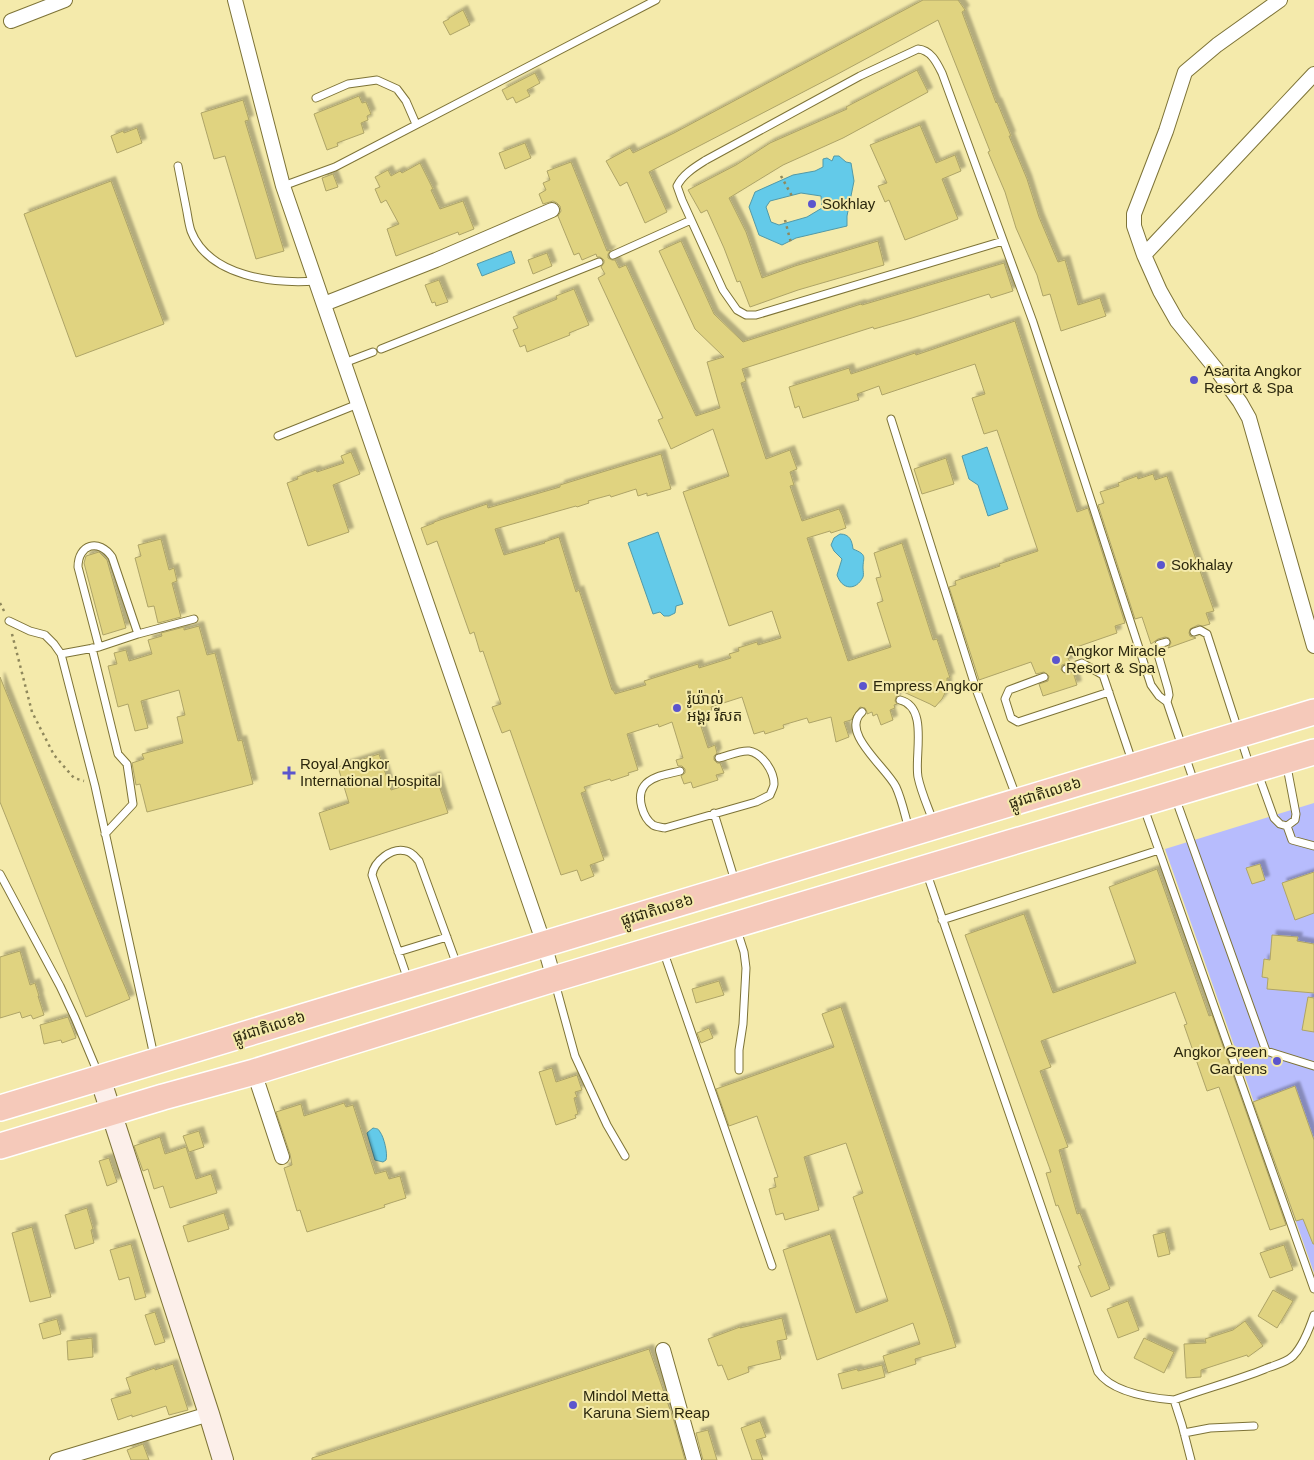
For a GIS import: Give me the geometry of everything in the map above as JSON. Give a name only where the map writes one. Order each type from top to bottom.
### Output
[{"type":"highway","name":"ផ្លូវជាតិលេខ៦","points":[[0,1108],[1314,712]]},
{"type":"highway","points":[[0,1146],[254,1072],[554,979],[1303,756]]},
{"type":"street","points":[[11,21],[65,0]]},
{"type":"street","points":[[235,0],[283,186],[544,944],[554,979]]},
{"type":"street","points":[[1280,0],[1217,45],[1186,72],[1166,131],[1134,214],[1134,226],[1144,255],[1176,321],[1240,402],[1249,418],[1314,646]]},
{"type":"street","points":[[1144,255],[1314,74]]},
{"type":"street","points":[[324,304],[436,260],[552,210]]},
{"type":"street","points":[[254,1072],[282,1157]]},
{"type":"street","points":[[100,1078],[223,1460]]},
{"type":"street","points":[[663,1350],[694,1460]]},
{"type":"street","points":[[57,1460],[209,1414]]},
{"type":"lane","points":[[283,186],[335,167],[656,0]]},
{"type":"lane","points":[[1003,240],[756,315],[746,315],[736,310],[723,290],[677,186],[680,179],[687,172],[706,160],[860,76],[918,50],[928,52],[936,62],[942,73],[1003,240],[1036,332],[1151,685],[1159,696],[1167,702],[1184,751],[1184,791],[1266,1051],[1314,1066]]},
{"type":"lane","points":[[316,98],[348,84],[377,80],[396,89],[406,101],[416,124]]},
{"type":"lane","points":[[178,166],[191,230],[201,248],[216,261],[233,270],[251,276],[294,282],[316,280]]},
{"type":"lane","points":[[613,255],[691,220]]},
{"type":"lane","points":[[381,349],[599,262]]},
{"type":"lane","points":[[344,363],[373,352]]},
{"type":"lane","points":[[278,436],[358,404]]},
{"type":"lane","points":[[891,419],[976,690],[1018,801]]},
{"type":"lane","points":[[105,834],[134,804],[127,764],[118,754],[95,648],[78,567],[80,553],[96,546],[102,546],[107,550],[118,570],[138,634]]},
{"type":"lane","points":[[61,654],[95,648],[194,619]]},
{"type":"lane","points":[[9,621],[25,629],[45,635],[61,654],[94,786],[155,1062]]},
{"type":"lane","points":[[1194,632],[1200,630],[1207,634],[1251,771],[1260,779],[1274,818],[1280,824],[1287,826]]},
{"type":"lane","points":[[1166,642],[1159,644],[1157,651],[1168,689],[1167,702]]},
{"type":"lane","points":[[1066,669],[1082,663],[1103,675],[1134,766]]},
{"type":"lane","points":[[1044,677],[1009,690],[1005,699],[1011,718],[1018,722],[1109,692]]},
{"type":"lane","points":[[900,700],[905,701],[914,711],[919,728],[918,778],[935,826]]},
{"type":"lane","points":[[862,712],[858,715],[855,726],[860,742],[879,763],[896,787],[910,834]]},
{"type":"lane","points":[[680,771],[652,779],[643,787],[639,800],[643,812],[652,825],[665,828],[756,802],[770,795],[774,785],[771,772],[760,756],[750,751],[719,758]]},
{"type":"lane","points":[[1287,826],[1295,820],[1296,814],[1288,772],[1303,756]]},
{"type":"lane","points":[[1143,803],[1314,1289]]},
{"type":"lane","points":[[714,813],[736,886]]},
{"type":"lane","points":[[1287,826],[1292,840],[1314,846]]},
{"type":"lane","points":[[409,985],[372,875],[377,863],[390,853],[400,850],[406,851],[419,861],[459,970]]},
{"type":"lane","points":[[942,920],[1159,850]]},
{"type":"lane","points":[[925,868],[1098,1372],[1102,1378],[1130,1392],[1150,1398],[1174,1400],[1240,1379],[1292,1357],[1297,1352],[1314,1315]]},
{"type":"lane","points":[[0,874],[60,986],[100,1078]]},
{"type":"lane","points":[[736,925],[744,952],[746,968],[743,1024],[738,1050],[739,1070]]},
{"type":"lane","points":[[398,952],[447,937]]},
{"type":"lane","points":[[662,947],[772,1266]]},
{"type":"lane","points":[[554,979],[575,1056],[607,1125],[625,1156]]},
{"type":"lane","points":[[1174,1400],[1191,1460]]},
{"type":"lane","points":[[1184,1433],[1210,1428],[1254,1426]]},
{"type":"path","points":[[781,176],[793,198]]},
{"type":"path","points":[[785,220],[792,242]]},
{"type":"path","points":[[0,603],[9,621],[32,712],[54,755],[74,778],[94,786]]},
{"type":"shaded area","points":[[834,156],[839,156],[846,162],[851,163],[854,181],[847,216],[847,226],[796,238],[782,245],[759,235],[749,207],[755,192],[793,175],[815,171],[823,167],[823,159],[827,158],[832,161]],"holes":[[[801,193],[821,196],[822,208],[807,217],[779,225],[771,222],[766,207],[770,201]]]},
{"type":"shaded area","points":[[511,251],[515,263],[482,276],[477,264]]},
{"type":"shaded area","points":[[987,447],[1008,509],[988,516],[978,485],[969,479],[962,456]]},
{"type":"shaded area","points":[[658,532],[683,604],[676,606],[675,613],[669,616],[664,616],[660,612],[653,614],[628,543]]},
{"type":"shaded area","points":[[840,534],[848,537],[853,549],[864,557],[863,577],[857,585],[849,587],[842,584],[839,580],[837,575],[842,559],[831,545],[834,538]]},
{"type":"shaded area","name":"Angkor Green Gardens","points":[[1314,803],[1314,1273],[1165,849]]},
{"type":"shaded area","points":[[373,1128],[379,1130],[384,1141],[386,1160],[383,1162],[375,1160],[367,1133]]},
{"type":"building","points":[[923,0],[958,0],[965,10],[962,12],[996,103],[1011,136],[1009,136],[1027,179],[1039,217],[1058,262],[1065,260],[1078,305],[1100,298],[1106,316],[1061,331],[1050,294],[1043,296],[1037,275],[1016,228],[1005,192],[988,152],[990,151],[938,20],[649,172],[667,212],[645,223],[627,182],[620,186],[606,161],[630,148],[633,153],[674,133]]},
{"type":"building","points":[[463,10],[470,25],[450,35],[443,22]]},
{"type":"building","points":[[917,70],[928,92],[843,138],[783,165],[729,198],[746,232],[762,278],[878,241],[884,265],[798,290],[750,307],[740,281],[737,282],[707,210],[701,213],[688,190],[736,165],[770,143],[847,109],[846,107]]},
{"type":"building","points":[[535,73],[540,83],[527,90],[530,96],[516,103],[513,97],[507,100],[502,90]]},
{"type":"building","points":[[359,96],[362,103],[366,102],[371,114],[367,116],[368,120],[361,123],[364,133],[337,143],[338,146],[327,150],[314,114]]},
{"type":"building","points":[[243,100],[249,120],[245,121],[284,251],[256,259],[225,156],[214,159],[201,113]]},
{"type":"building","points":[[920,125],[936,163],[955,155],[961,171],[942,179],[958,219],[905,240],[889,200],[885,202],[878,186],[887,183],[870,145]]},
{"type":"building","points":[[137,128],[142,143],[117,153],[111,136]]},
{"type":"building","points":[[525,143],[531,158],[505,169],[499,153]]},
{"type":"building","points":[[571,162],[607,251],[611,250],[608,258],[615,260],[619,268],[626,265],[696,416],[720,408],[707,362],[724,357],[695,329],[659,251],[681,241],[714,314],[743,342],[861,304],[1004,263],[1013,291],[991,298],[989,294],[874,329],[873,327],[742,369],[746,381],[741,383],[766,459],[790,450],[797,469],[790,472],[794,485],[790,486],[802,521],[839,509],[842,515],[846,528],[807,538],[848,661],[891,647],[877,603],[883,601],[876,578],[881,577],[874,553],[902,543],[933,640],[937,639],[950,678],[947,678],[947,689],[942,699],[935,707],[895,688],[898,695],[895,701],[897,704],[894,705],[895,708],[890,710],[893,720],[881,725],[877,714],[873,716],[872,712],[867,714],[865,708],[860,707],[851,720],[844,722],[849,737],[836,742],[831,717],[809,723],[807,718],[783,725],[784,728],[765,734],[764,731],[754,734],[742,697],[711,707],[712,710],[697,714],[708,748],[715,745],[717,753],[714,756],[714,760],[720,763],[724,773],[716,775],[718,780],[693,788],[691,782],[684,784],[681,776],[685,773],[685,769],[682,766],[678,766],[676,760],[683,758],[672,722],[659,727],[658,724],[627,734],[638,770],[611,781],[610,779],[584,787],[586,791],[581,793],[604,860],[590,865],[594,876],[581,881],[577,870],[561,875],[510,730],[502,733],[492,707],[501,704],[483,651],[480,652],[474,632],[470,634],[437,541],[427,545],[421,528],[487,504],[488,508],[661,454],[671,489],[647,496],[647,493],[638,496],[636,489],[611,497],[610,495],[588,501],[589,503],[577,507],[495,529],[504,555],[559,537],[576,592],[579,590],[612,690],[615,694],[646,685],[644,681],[698,664],[699,668],[731,658],[729,654],[739,651],[738,648],[757,642],[758,645],[781,638],[772,611],[729,626],[683,492],[729,476],[713,429],[671,449],[658,420],[663,418],[598,278],[605,274],[601,267],[604,260],[597,257],[596,254],[582,260],[579,253],[574,255],[558,216],[561,211],[560,206],[553,201],[543,204],[539,194],[546,190],[543,183],[550,180],[547,171]]},
{"type":"building","points":[[420,163],[433,189],[431,190],[440,209],[463,201],[474,229],[459,235],[458,232],[396,256],[387,229],[399,224],[386,200],[381,203],[375,189],[380,187],[375,177],[388,170],[391,176],[400,171],[402,173]]},
{"type":"building","points":[[333,174],[338,187],[326,191],[322,178]]},
{"type":"building","points":[[111,181],[164,324],[76,357],[24,214]]},
{"type":"building","points":[[547,253],[552,266],[533,274],[528,260]]},
{"type":"building","points":[[439,280],[448,302],[436,306],[435,302],[432,303],[425,285]]},
{"type":"building","points":[[574,289],[589,325],[569,333],[570,335],[527,352],[525,345],[520,347],[513,330],[518,328],[513,317],[557,299],[556,296]]},
{"type":"building","points":[[1015,321],[1077,512],[1088,508],[1125,623],[1115,626],[1117,633],[1068,650],[1069,655],[1067,656],[1070,662],[1062,665],[1061,670],[1066,674],[1073,672],[1077,685],[1043,696],[1039,684],[1048,681],[1049,676],[1044,672],[1036,674],[1031,662],[979,680],[949,587],[956,585],[955,581],[1038,551],[997,430],[984,434],[972,398],[985,394],[975,364],[882,395],[879,386],[857,394],[859,400],[803,418],[799,406],[795,408],[789,387],[849,368],[851,374],[915,353],[916,355]]},
{"type":"building","points":[[351,452],[360,474],[333,485],[349,532],[308,546],[287,483],[316,470],[317,472],[344,463],[341,456]]},
{"type":"building","points":[[946,458],[954,484],[922,494],[914,469]]},
{"type":"building","points":[[1153,474],[1155,480],[1167,476],[1214,611],[1206,613],[1210,624],[1198,625],[1190,629],[1190,636],[1196,638],[1168,648],[1171,643],[1169,638],[1165,637],[1151,644],[1142,617],[1135,619],[1098,505],[1104,503],[1100,492],[1119,486],[1118,483],[1137,476],[1138,479]]},
{"type":"building","points":[[161,539],[169,570],[174,568],[177,581],[172,583],[181,617],[158,623],[154,606],[148,607],[135,558],[141,556],[138,545]]},
{"type":"building","points":[[99,552],[107,560],[126,628],[103,635],[84,563],[86,556]]},
{"type":"building","points":[[199,626],[207,655],[215,653],[238,741],[242,740],[253,784],[147,812],[140,784],[136,785],[132,763],[144,759],[142,754],[183,743],[177,717],[185,715],[179,690],[141,701],[148,728],[135,731],[128,704],[118,707],[108,666],[117,664],[114,653],[126,650],[129,661],[152,654],[148,640],[162,636],[161,633],[184,627],[184,630]]},
{"type":"building","points":[[0,677],[130,999],[86,1017],[0,802]]},
{"type":"building","points":[[379,754],[391,790],[436,776],[448,813],[330,850],[319,813],[349,803],[338,767]]},
{"type":"building","points":[[1260,864],[1265,880],[1252,884],[1246,868]]},
{"type":"building","points":[[1157,869],[1209,1016],[1212,1015],[1286,1225],[1270,1230],[1219,1087],[1207,1091],[1184,1025],[1187,1024],[1175,992],[1041,1041],[1051,1067],[1040,1071],[1068,1147],[1059,1150],[1077,1214],[1080,1213],[1110,1289],[1091,1297],[1078,1266],[1081,1265],[1058,1205],[1056,1206],[1046,1173],[1051,1172],[965,935],[1024,914],[1053,993],[1136,963],[1109,887]]},
{"type":"building","points":[[1314,872],[1314,913],[1295,920],[1282,883]]},
{"type":"building","points":[[1272,935],[1298,937],[1297,941],[1314,944],[1314,993],[1267,989],[1268,978],[1262,977],[1264,959],[1270,960]]},
{"type":"building","points":[[20,951],[30,985],[35,983],[44,1015],[33,1019],[31,1015],[22,1018],[20,1012],[0,1018],[0,957]]},
{"type":"building","points":[[719,981],[724,995],[696,1003],[692,989]]},
{"type":"building","points":[[1308,997],[1314,998],[1314,1032],[1302,1030]]},
{"type":"building","points":[[841,1007],[956,1347],[915,1359],[916,1364],[888,1373],[883,1356],[920,1344],[913,1323],[817,1360],[783,1250],[830,1234],[856,1313],[888,1301],[853,1197],[863,1193],[846,1143],[804,1157],[819,1210],[785,1220],[783,1213],[776,1215],[769,1189],[776,1187],[774,1178],[778,1177],[757,1116],[729,1126],[716,1089],[834,1047],[822,1014]]},
{"type":"building","points":[[68,1017],[76,1038],[62,1043],[61,1040],[44,1044],[40,1025]]},
{"type":"building","points":[[709,1028],[713,1038],[701,1043],[697,1033]]},
{"type":"building","points":[[552,1068],[556,1082],[577,1075],[582,1090],[575,1092],[577,1097],[574,1098],[578,1114],[575,1115],[576,1118],[556,1125],[539,1072]]},
{"type":"building","points":[[1295,1086],[1314,1140],[1314,1244],[1303,1219],[1296,1221],[1253,1102]]},
{"type":"building","points":[[344,1103],[346,1107],[353,1105],[375,1174],[386,1171],[389,1179],[400,1176],[406,1198],[384,1205],[385,1207],[307,1232],[300,1210],[297,1211],[284,1168],[292,1165],[276,1112],[301,1104],[304,1116]]},
{"type":"building","points":[[199,1131],[204,1147],[189,1152],[183,1136]]},
{"type":"building","points":[[160,1137],[165,1154],[186,1147],[196,1179],[211,1174],[217,1193],[170,1208],[163,1186],[154,1189],[148,1169],[143,1171],[134,1146]]},
{"type":"building","points":[[109,1158],[117,1182],[107,1186],[99,1161]]},
{"type":"building","points":[[87,1208],[93,1229],[91,1230],[94,1243],[75,1249],[65,1215]]},
{"type":"building","points":[[224,1213],[229,1229],[188,1242],[183,1226]]},
{"type":"building","points":[[32,1227],[51,1297],[30,1302],[12,1233]]},
{"type":"building","points":[[1165,1232],[1170,1254],[1158,1257],[1153,1235]]},
{"type":"building","points":[[131,1244],[146,1297],[135,1300],[129,1277],[119,1280],[110,1250]]},
{"type":"building","points":[[1284,1245],[1293,1270],[1270,1278],[1260,1253]]},
{"type":"building","points":[[1273,1290],[1293,1301],[1277,1328],[1258,1316]]},
{"type":"building","points":[[1128,1301],[1139,1330],[1118,1338],[1107,1309]]},
{"type":"building","points":[[155,1312],[165,1342],[155,1345],[145,1315]]},
{"type":"building","points":[[782,1318],[787,1339],[777,1341],[781,1359],[748,1367],[749,1372],[728,1380],[722,1365],[718,1366],[708,1339],[740,1327]]},
{"type":"building","points":[[57,1319],[61,1334],[43,1339],[39,1324]]},
{"type":"building","points":[[1245,1321],[1263,1346],[1248,1357],[1247,1355],[1201,1370],[1201,1377],[1186,1378],[1184,1344],[1206,1343],[1205,1339],[1233,1330]]},
{"type":"building","points":[[92,1338],[93,1357],[68,1360],[67,1341]]},
{"type":"building","points":[[1144,1338],[1174,1352],[1164,1373],[1134,1358]]},
{"type":"building","name":"Mindol Metta Karuna Siem Reap","points":[[649,1349],[674,1421],[685,1460],[312,1460],[312,1458]]},
{"type":"building","points":[[173,1364],[188,1410],[169,1415],[166,1406],[118,1420],[111,1399],[131,1393],[126,1378]]},
{"type":"building","points":[[882,1365],[885,1377],[842,1389],[838,1374]]},
{"type":"building","points":[[760,1421],[766,1437],[756,1440],[763,1460],[752,1460],[741,1428]]},
{"type":"building","points":[[708,1430],[717,1460],[703,1460],[696,1433]]},
{"type":"building","points":[[143,1444],[149,1460],[131,1460],[127,1450]]},
{"type":"place","name":"Sokhlay","points":[[812,204]]},
{"type":"place","name":"Asarita Angkor Resort & Spa","points":[[1194,380]]},
{"type":"place","name":"Sokhalay","points":[[1161,565]]},
{"type":"place","name":"Angkor Miracle Resort & Spa","points":[[1056,660]]},
{"type":"place","name":"Empress Angkor","points":[[863,686]]},
{"type":"place","name":"រ៉ូយ៉ាល់ អង្គរ រីសត","points":[[677,708]]},
{"type":"place","name":"Royal Angkor International Hospital","points":[[289,773]]},
{"type":"place","name":"Angkor Green Gardens","points":[[1277,1061]]},
{"type":"place","name":"Mindol Metta Karuna Siem Reap","points":[[573,1405]]}]
